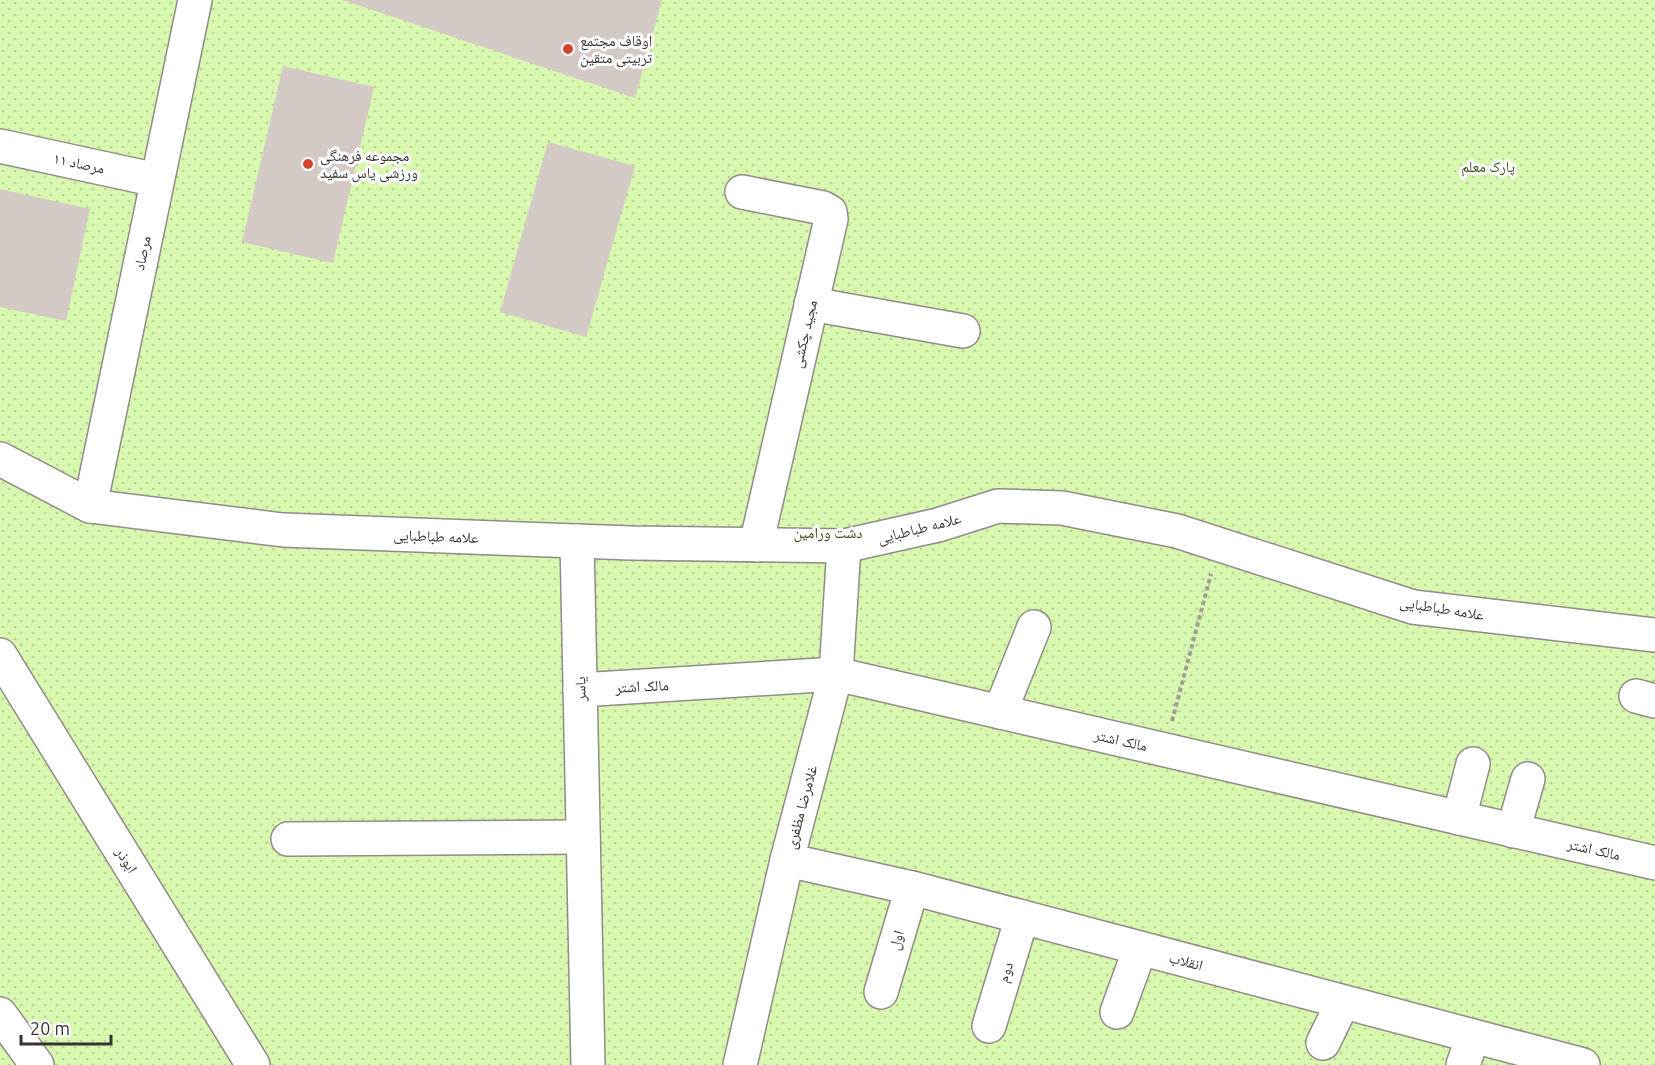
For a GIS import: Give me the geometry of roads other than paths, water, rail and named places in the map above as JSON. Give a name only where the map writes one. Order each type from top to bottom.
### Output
[{"type":"street","name":"مرصاد","points":[[90,506],[195,0]]},
{"type":"street","name":"مرصاد ۱۱","points":[[0,146],[157,180]]},
{"type":"street","name":"مجید چکشی","points":[[742,192],[830,212],[831,219],[756,545]]},
{"type":"street","points":[[811,304],[963,331]]},
{"type":"street","name":"علامه طباطبایی","points":[[0,459],[90,506],[284,530],[578,541],[844,546],[939,525],[998,506],[1062,508],[1177,531],[1413,607],[1655,634]]},
{"type":"street","name":"یاسر","points":[[578,541],[588,1065]]},
{"type":"street","name":"غلامرضا مظفری","points":[[740,1065],[788,860],[836,674],[844,546]]},
{"type":"street","points":[[1000,712],[1034,627]]},
{"type":"street","name":"ابوذر","points":[[0,655],[253,1065]]},
{"type":"street","name":"مالک اشتر","points":[[580,690],[836,674],[1655,863]]},
{"type":"street","points":[[1459,818],[1473,764]]},
{"type":"street","points":[[1513,831],[1528,779]]},
{"type":"street","points":[[288,839],[583,837]]},
{"type":"street","name":"انقلاب","points":[[788,860],[912,888],[1343,1002],[1468,1050],[1583,1065]]},
{"type":"street","name":"اول","points":[[881,992],[912,888]]},
{"type":"street","name":"دوم","points":[[989,1026],[1022,917]]},
{"type":"street","points":[[1117,1012],[1140,949]]},
{"type":"street","points":[[1323,1043],[1343,1002]]},
{"type":"street","points":[[0,1014],[37,1065]]},
{"type":"place","name":"اوقاف مجتمع تربیتی متقین","points":[[568,49]]},
{"type":"place","name":"مجموعه فرهنگی ورزشی یاس سفید","points":[[308,164]]},
{"type":"park label","name":"پارک معلم","points":[[1488,166]]},
{"type":"park label","name":"دشت ورامین","points":[[828,532]]}]
